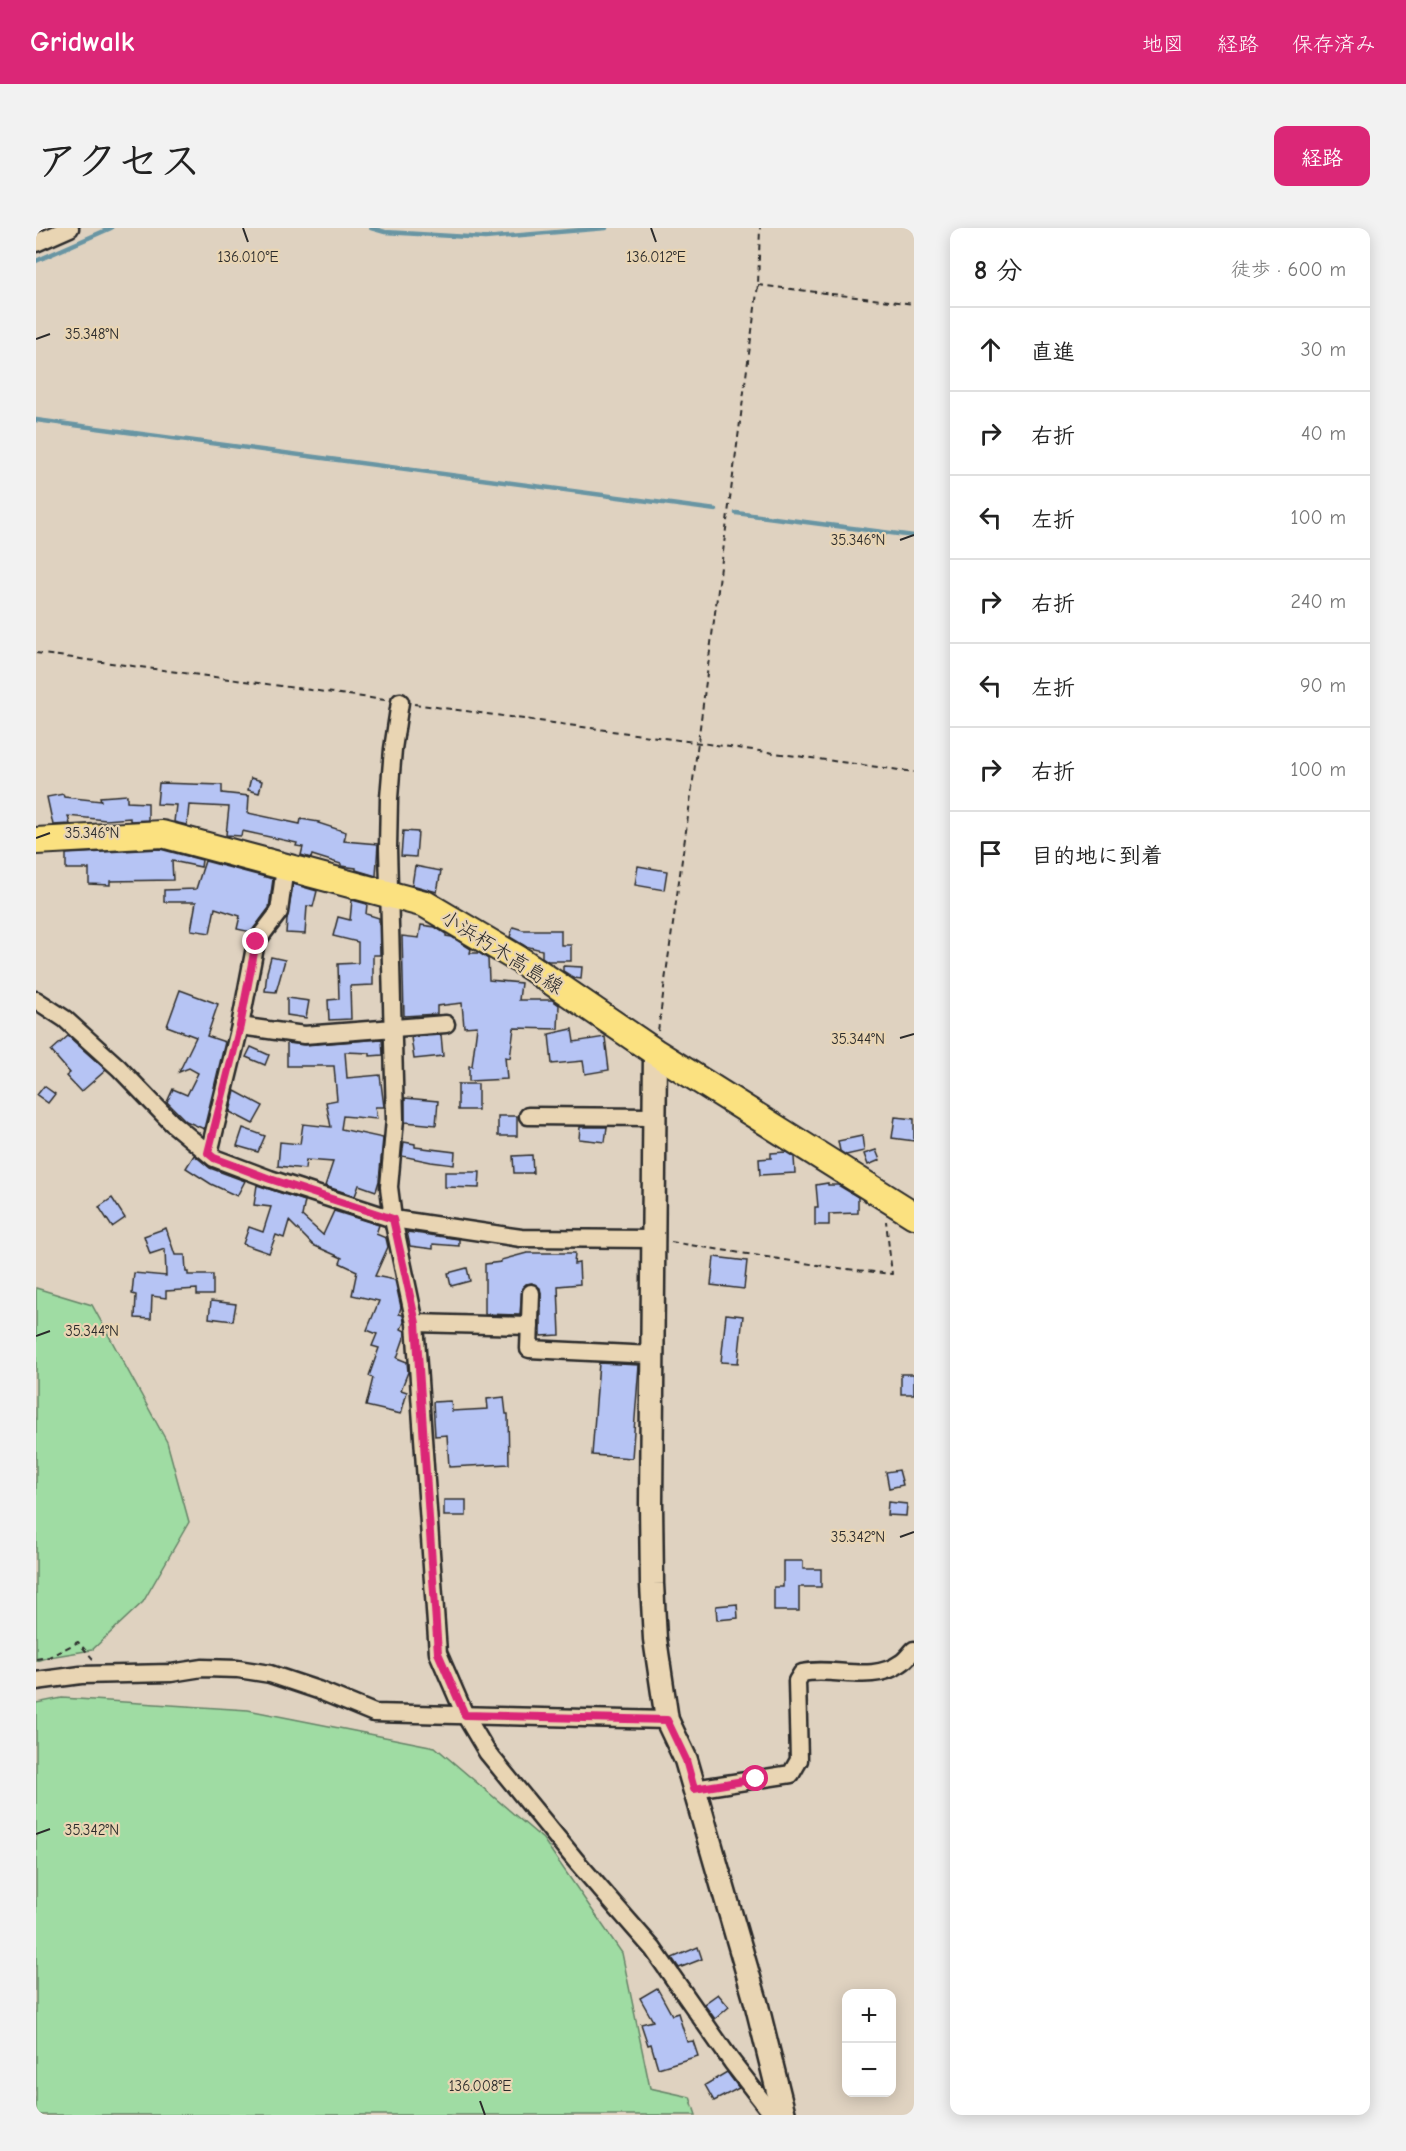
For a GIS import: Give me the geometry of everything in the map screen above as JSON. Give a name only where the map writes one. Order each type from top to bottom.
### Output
[{"type":"main road","name":"小浜朽木高島線","points":[[36,841],[162,834],[425,904],[523,962],[655,1052],[914,1215]]},
{"type":"main road","points":[[655,1052],[651,1584],[655,1639],[667,1720],[686,1760],[756,2002],[784,2115]]},
{"type":"street","points":[[36,243],[70,228]]},
{"type":"street","points":[[400,702],[389,798],[395,1119],[389,1187],[393,1219],[416,1323],[438,1653],[465,1715],[487,1752],[577,1862],[653,1949],[732,2062],[773,2115]]},
{"type":"street","points":[[208,1153],[240,1026],[256,942],[279,912],[285,867]]},
{"type":"street","points":[[36,1000],[65,1019],[118,1068],[172,1123],[214,1158],[270,1179],[393,1219],[521,1238],[653,1239]]},
{"type":"street","points":[[240,1026],[304,1035],[446,1024]]},
{"type":"street","points":[[528,1116],[654,1117]]},
{"type":"street","points":[[531,1293],[529,1349],[652,1355]]},
{"type":"street","points":[[416,1323],[530,1326]]},
{"type":"street","points":[[694,1789],[791,1774],[799,1760],[797,1681],[802,1673],[813,1671],[846,1674],[878,1672],[900,1664],[914,1650]]},
{"type":"street","points":[[36,1681],[81,1675],[171,1673],[202,1668],[238,1669],[270,1674],[318,1690],[374,1713],[667,1720]]},
{"type":"path","points":[[655,1052],[758,285],[760,228]]},
{"type":"path","points":[[758,285],[914,304]]},
{"type":"path","points":[[36,653],[914,772]]},
{"type":"path","points":[[653,1239],[830,1267],[892,1274],[883,1194]]},
{"type":"path","points":[[36,1659],[49,1657],[78,1642],[105,1674]]},
{"type":"green space","points":[[36,1288],[92,1305],[167,1442],[189,1522],[143,1602],[92,1650],[36,1661]]},
{"type":"green space","points":[[62,1698],[248,1710],[435,1747],[543,1839],[622,1953],[650,2088],[690,2097],[696,2115],[36,2115],[36,1703]]},
{"type":"building","points":[[251,778],[262,781],[259,793],[248,790]]},
{"type":"building","points":[[159,783],[222,785],[222,793],[249,796],[248,813],[300,824],[301,819],[319,822],[346,832],[344,841],[378,844],[376,876],[312,855],[311,858],[301,855],[303,847],[296,846],[297,843],[242,831],[241,836],[226,835],[229,807],[189,805],[187,825],[174,822],[176,805],[157,804]]},
{"type":"building","points":[[63,794],[64,797],[101,801],[100,797],[127,795],[127,802],[148,803],[148,820],[130,821],[130,818],[106,820],[68,816],[70,824],[53,825],[47,797]]},
{"type":"building","points":[[403,831],[418,832],[416,857],[401,856]]},
{"type":"building","points":[[160,849],[202,860],[201,867],[172,861],[173,880],[110,881],[110,885],[89,884],[89,869],[66,869],[66,854]]},
{"type":"building","points":[[205,861],[273,879],[269,908],[251,932],[237,929],[240,916],[215,908],[210,933],[191,930],[196,902],[164,902],[164,890],[196,889]]},
{"type":"building","points":[[415,866],[441,871],[437,892],[412,885]]},
{"type":"building","points":[[638,866],[667,871],[664,890],[635,885]]},
{"type":"building","points":[[293,884],[317,891],[313,907],[307,906],[305,934],[286,933]]},
{"type":"building","points":[[352,900],[367,904],[366,914],[379,918],[380,955],[373,955],[373,985],[350,986],[351,1019],[329,1020],[328,1000],[339,999],[338,964],[358,963],[358,942],[333,936],[338,917],[350,920]]},
{"type":"building","points":[[421,925],[435,927],[446,936],[452,937],[471,949],[470,953],[479,953],[488,959],[489,980],[521,983],[519,1000],[552,1000],[559,1005],[558,1029],[514,1028],[510,1058],[505,1057],[507,1079],[469,1081],[469,1066],[472,1066],[477,1026],[464,1027],[462,1003],[437,1006],[437,1014],[404,1016],[402,936],[419,938]]},
{"type":"building","points":[[513,927],[523,930],[561,930],[561,945],[571,945],[571,961],[548,961],[542,957],[542,950],[525,946],[510,937]]},
{"type":"building","points":[[271,957],[285,960],[276,992],[265,991]]},
{"type":"building","points":[[563,966],[582,967],[581,979],[574,978],[563,971]]},
{"type":"building","points":[[180,990],[218,1004],[207,1036],[225,1042],[204,1129],[186,1121],[167,1102],[173,1089],[187,1095],[198,1073],[189,1068],[179,1072],[196,1037],[167,1026]]},
{"type":"building","points":[[287,998],[309,1001],[306,1018],[287,1015]]},
{"type":"building","points":[[572,1029],[574,1042],[605,1037],[609,1070],[585,1074],[583,1061],[552,1064],[549,1034]]},
{"type":"building","points":[[441,1035],[443,1056],[414,1059],[411,1037]]},
{"type":"building","points":[[68,1036],[106,1070],[81,1092],[66,1076],[70,1073],[51,1051]]},
{"type":"building","points":[[382,1039],[383,1055],[370,1056],[370,1053],[345,1052],[347,1078],[380,1075],[384,1107],[375,1107],[377,1119],[343,1116],[341,1129],[383,1138],[376,1191],[359,1185],[355,1196],[325,1186],[333,1162],[306,1160],[305,1169],[278,1166],[280,1142],[300,1144],[303,1124],[331,1127],[326,1102],[337,1100],[334,1066],[287,1066],[287,1043],[305,1045]]},
{"type":"building","points":[[251,1047],[269,1055],[265,1065],[246,1057]]},
{"type":"building","points":[[458,1084],[478,1084],[478,1110],[458,1110]]},
{"type":"building","points":[[44,1086],[55,1094],[48,1103],[37,1095]]},
{"type":"building","points":[[235,1091],[263,1106],[253,1124],[230,1112]]},
{"type":"building","points":[[405,1098],[438,1101],[436,1125],[405,1122]]},
{"type":"building","points":[[498,1116],[517,1116],[517,1136],[498,1136]]},
{"type":"building","points":[[895,1117],[914,1119],[914,1141],[892,1138]]},
{"type":"building","points":[[580,1127],[607,1127],[605,1142],[579,1139]]},
{"type":"building","points":[[243,1128],[265,1136],[258,1152],[237,1146]]},
{"type":"building","points":[[862,1136],[864,1151],[846,1155],[840,1151],[838,1141]]},
{"type":"building","points":[[404,1142],[415,1144],[415,1147],[455,1152],[454,1165],[402,1156]]},
{"type":"building","points":[[876,1150],[880,1160],[868,1165],[864,1154]]},
{"type":"building","points":[[786,1152],[794,1157],[795,1173],[760,1175],[759,1159],[771,1158],[771,1153]]},
{"type":"building","points":[[194,1155],[210,1168],[245,1181],[237,1196],[211,1184],[186,1168]]},
{"type":"building","points":[[532,1155],[533,1173],[514,1173],[513,1156]]},
{"type":"building","points":[[445,1172],[480,1172],[479,1188],[445,1187]]},
{"type":"building","points":[[828,1183],[828,1185],[838,1185],[858,1197],[858,1213],[829,1214],[829,1225],[815,1225],[815,1207],[818,1207],[816,1185]]},
{"type":"building","points":[[257,1185],[305,1201],[302,1216],[323,1235],[334,1211],[379,1225],[376,1234],[386,1238],[388,1247],[375,1276],[395,1280],[401,1307],[399,1314],[403,1315],[404,1322],[401,1329],[405,1331],[405,1335],[397,1358],[407,1362],[408,1372],[401,1390],[407,1392],[401,1414],[366,1406],[373,1378],[369,1376],[379,1348],[372,1346],[377,1334],[367,1330],[379,1301],[352,1295],[357,1271],[340,1263],[342,1258],[313,1245],[289,1221],[284,1238],[276,1235],[269,1253],[243,1244],[249,1227],[263,1232],[271,1207],[254,1205]]},
{"type":"building","points":[[112,1198],[125,1218],[112,1227],[99,1207]]},
{"type":"building","points":[[166,1228],[175,1255],[185,1255],[188,1275],[213,1275],[213,1295],[197,1295],[197,1289],[166,1291],[166,1298],[152,1296],[151,1319],[135,1318],[136,1295],[132,1294],[134,1273],[166,1276],[165,1249],[150,1254],[144,1236]]},
{"type":"building","points":[[407,1232],[459,1239],[459,1246],[433,1244],[433,1249],[410,1246]]},
{"type":"building","points":[[527,1253],[575,1253],[574,1264],[579,1263],[580,1284],[558,1286],[560,1335],[541,1336],[541,1293],[540,1288],[532,1283],[522,1288],[520,1315],[485,1314],[485,1264],[501,1262],[501,1260]]},
{"type":"building","points":[[714,1257],[747,1261],[744,1289],[711,1285]]},
{"type":"building","points":[[467,1268],[470,1281],[451,1286],[448,1273]]},
{"type":"building","points":[[211,1301],[236,1304],[233,1321],[209,1318]]},
{"type":"building","points":[[726,1314],[743,1316],[738,1363],[721,1362]]},
{"type":"building","points":[[599,1363],[639,1365],[632,1458],[592,1455]]},
{"type":"building","points":[[901,1374],[914,1374],[914,1394],[901,1394]]},
{"type":"building","points":[[504,1397],[506,1414],[508,1414],[509,1464],[449,1467],[447,1435],[435,1436],[433,1402],[451,1401],[452,1411],[488,1409],[487,1399]]},
{"type":"building","points":[[899,1470],[903,1485],[889,1488],[886,1472]]},
{"type":"building","points":[[444,1500],[466,1500],[466,1516],[444,1516]]},
{"type":"building","points":[[888,1502],[907,1504],[906,1516],[887,1515]]},
{"type":"building","points":[[783,1561],[803,1561],[803,1569],[821,1569],[821,1587],[799,1587],[799,1611],[774,1611],[774,1587],[783,1587]]},
{"type":"building","points":[[737,1604],[738,1618],[717,1620],[716,1606]]},
{"type":"building","points":[[698,1947],[702,1959],[679,1968],[672,1958]]},
{"type":"building","points":[[657,1988],[672,2015],[678,2013],[687,2042],[693,2041],[698,2056],[658,2068],[651,2044],[648,2045],[641,2024],[653,2021],[640,1998]]},
{"type":"building","points":[[718,1994],[729,2007],[715,2019],[704,2004]]},
{"type":"building","points":[[727,2072],[739,2088],[714,2101],[705,2085]]},
{"type":"waterway","points":[[36,261],[111,228]]},
{"type":"waterway","points":[[371,228],[385,232],[485,238],[606,228]]},
{"type":"waterway","points":[[36,420],[716,510]]},
{"type":"waterway","points":[[736,513],[914,536]]},
{"type":"route","points":[[256,942],[240,1026],[208,1153],[214,1158],[270,1179],[393,1219],[416,1323],[438,1653],[465,1715],[667,1720],[686,1760],[694,1789],[756,1779]]}]
